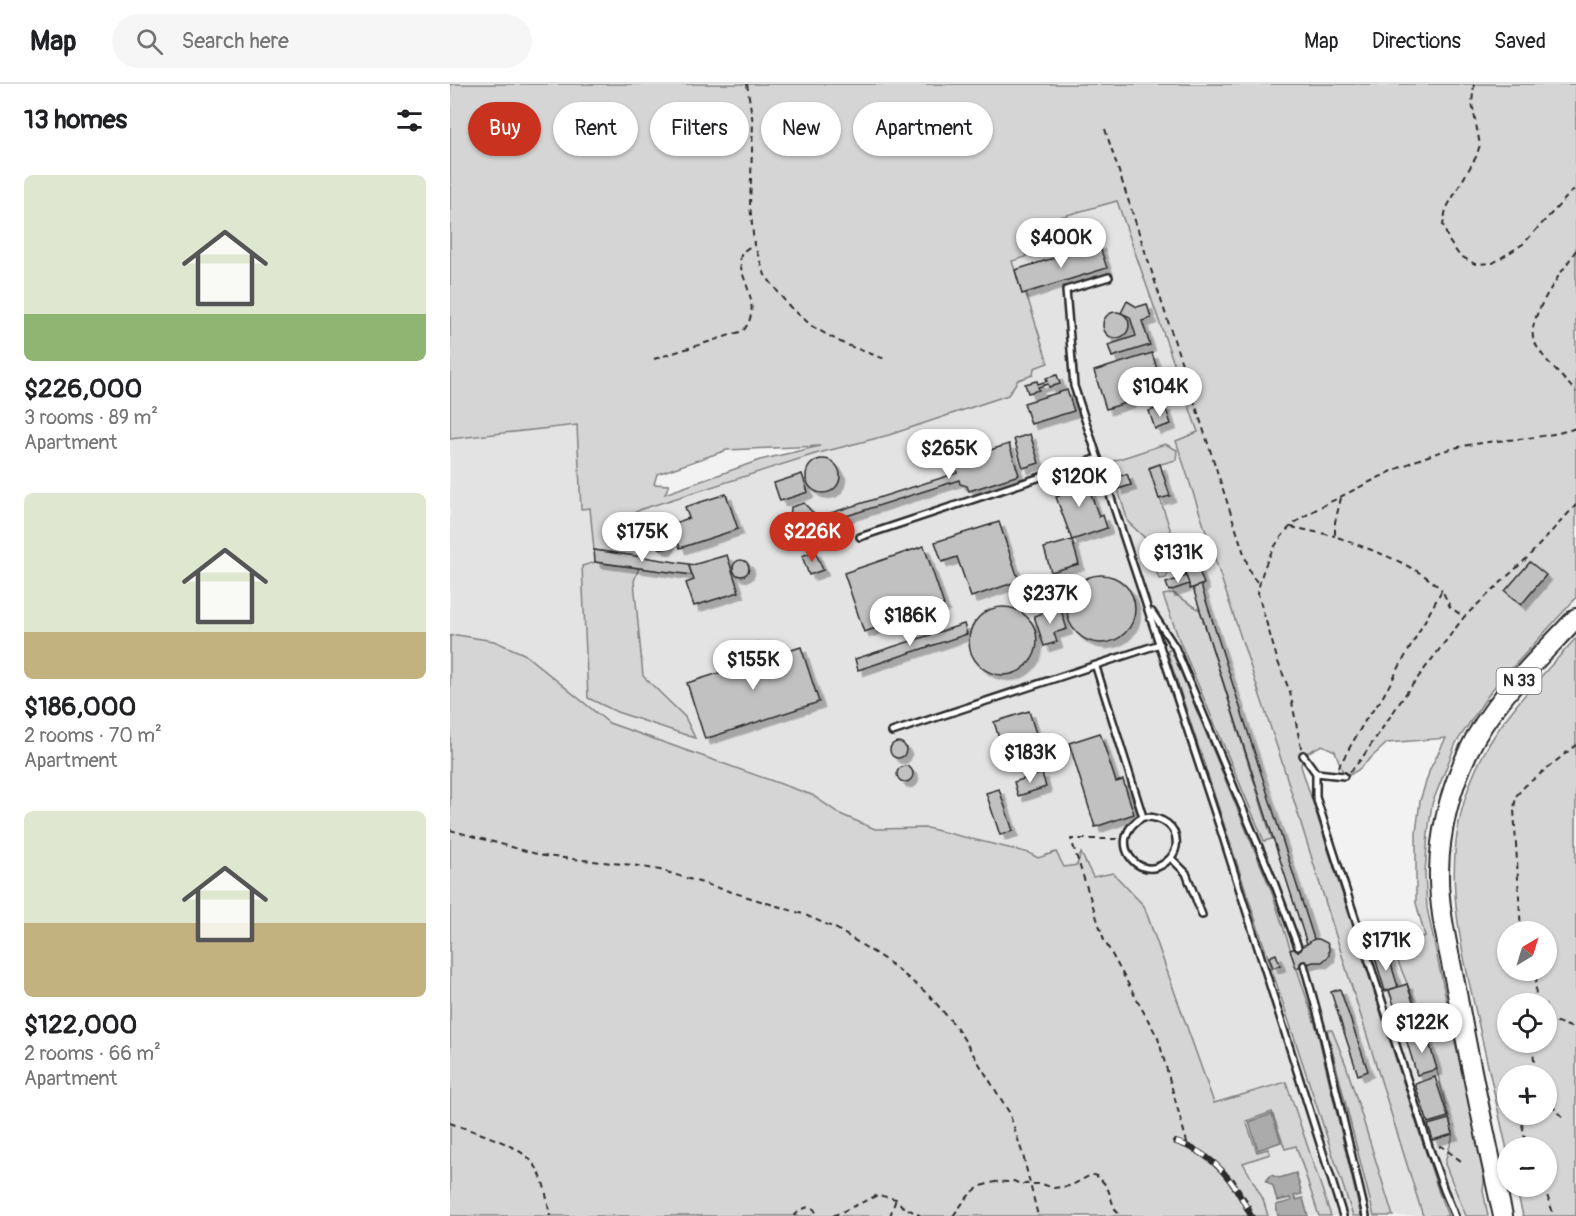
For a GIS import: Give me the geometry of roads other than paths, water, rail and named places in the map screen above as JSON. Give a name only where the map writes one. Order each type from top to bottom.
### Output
[{"type":"main road","name":"N 33","points":[[1503,1216],[1476,1096],[1443,910],[1439,874],[1445,819],[1455,784],[1469,750],[1500,701],[1576,618]]},
{"type":"main road","name":"N 33","points":[[1454,979],[1497,1137]]},
{"type":"main road","name":"N 33","points":[[1511,1197],[1515,1216]]},
{"type":"lane","points":[[1108,277],[1066,290],[1074,386],[1148,606],[1343,1216]]},
{"type":"lane","points":[[860,537],[1098,458]]},
{"type":"lane","points":[[1148,606],[1175,647],[1275,885],[1298,947]]},
{"type":"lane","points":[[892,732],[1160,644]]},
{"type":"lane","points":[[1096,666],[1143,817]]},
{"type":"lane","points":[[1303,755],[1316,773],[1316,797],[1430,1150],[1455,1216]]},
{"type":"lane","points":[[1316,773],[1344,776]]},
{"type":"lane","points":[[1143,817],[1164,820],[1172,828],[1176,838],[1176,849],[1171,858],[1162,865],[1151,868],[1140,866],[1131,860],[1126,850],[1125,839],[1128,830],[1134,822],[1143,817]]},
{"type":"lane","points":[[1171,858],[1186,873],[1202,915]]},
{"type":"lane","points":[[1304,965],[1322,1030],[1366,1216]]},
{"type":"railway","points":[[1176,1142],[1202,1154],[1222,1170],[1238,1191],[1251,1216]]}]
